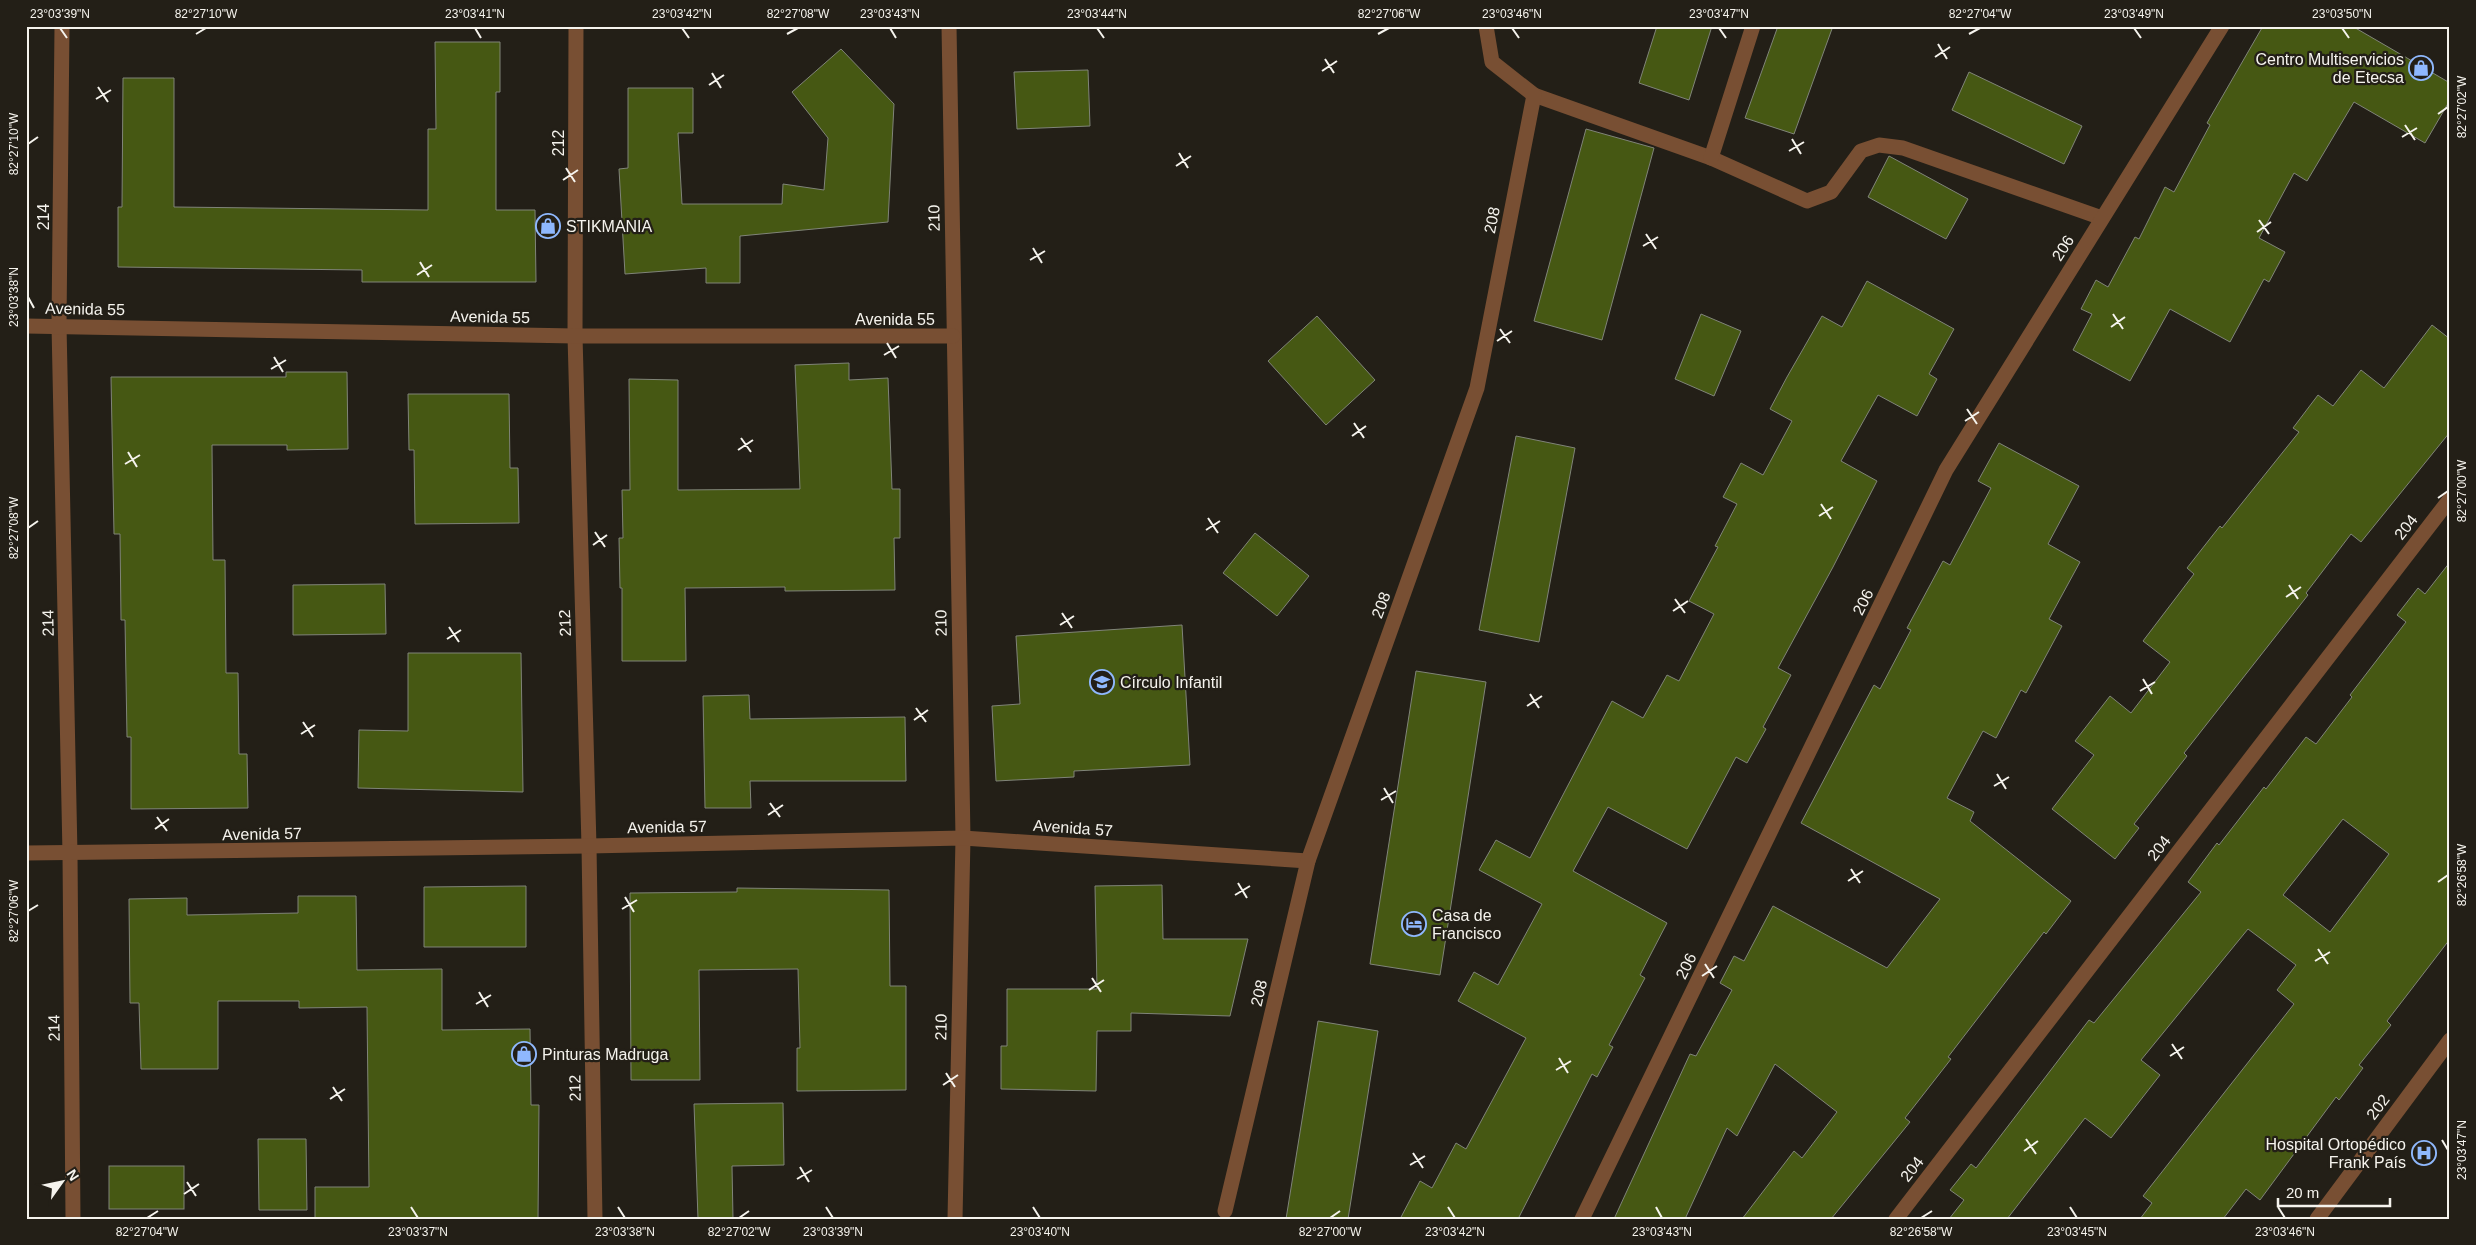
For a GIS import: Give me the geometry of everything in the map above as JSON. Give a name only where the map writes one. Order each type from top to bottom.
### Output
[{"type":"street","name":"214","points":[[62,26],[59,325],[70,854],[73,1219]]},
{"type":"street","name":"212","points":[[576,26],[575,336],[589,846],[595,1219]]},
{"type":"street","name":"210","points":[[948,26],[963,838],[955,1219]]},
{"type":"street","points":[[1486,26],[1492,62],[1534,95],[1710,158],[1807,201],[1831,192],[1862,152],[1879,145],[1903,148],[2102,218]]},
{"type":"street","points":[[1710,158],[1753,26]]},
{"type":"street","name":"206","points":[[1582,1219],[1946,470],[2222,26]]},
{"type":"street","name":"208","points":[[1225,1211],[1308,861],[1477,388],[1534,95]]},
{"type":"street","name":"Avenida 55","points":[[26,326],[59,325],[575,336],[953,336]]},
{"type":"street","name":"204","points":[[1896,1219],[2450,499]]},
{"type":"street","name":"Avenida 57","points":[[26,853],[70,854],[589,846],[963,838],[1308,861]]},
{"type":"street","name":"202","points":[[2317,1219],[2450,1040]]},
{"type":"building","points":[[1657,26],[1712,26],[1689,100],[1639,83]]},
{"type":"building","points":[[1778,26],[1833,26],[1794,134],[1745,118]]},
{"type":"building","points":[[2263,26],[2352,26],[2450,83],[2450,100],[2425,143],[2354,102],[2307,181],[2294,173],[2259,238],[2285,252],[2269,282],[2264,279],[2230,342],[2170,309],[2130,381],[2073,350],[2092,314],[2081,309],[2096,280],[2108,287],[2135,237],[2139,239],[2165,187],[2174,192],[2210,125],[2207,123]]},
{"type":"building","points":[[435,42],[500,42],[500,92],[496,92],[496,210],[535,210],[536,282],[362,282],[362,270],[118,267],[118,207],[122,207],[123,78],[174,78],[174,207],[428,210],[428,129],[436,129]]},
{"type":"building","points":[[841,49],[894,104],[888,222],[740,236],[740,283],[706,283],[706,268],[625,274],[619,169],[628,168],[628,88],[693,88],[693,133],[678,133],[682,204],[782,204],[783,184],[824,190],[828,138],[792,92]]},
{"type":"building","points":[[1088,70],[1090,126],[1017,129],[1014,72]]},
{"type":"building","points":[[1969,72],[2082,126],[2064,164],[1952,110]]},
{"type":"building","points":[[1586,129],[1654,148],[1602,340],[1534,321]]},
{"type":"building","points":[[1889,156],[1968,199],[1946,239],[1868,197]]},
{"type":"building","points":[[1867,281],[1954,329],[1929,374],[1937,379],[1917,416],[1878,395],[1841,461],[1877,481],[1778,668],[1791,675],[1763,727],[1766,729],[1747,763],[1736,757],[1687,849],[1608,807],[1573,871],[1667,923],[1640,975],[1645,978],[1609,1045],[1613,1047],[1597,1077],[1592,1074],[1518,1219],[1400,1219],[1420,1181],[1432,1188],[1456,1143],[1466,1149],[1526,1038],[1458,1001],[1474,972],[1498,985],[1542,904],[1479,870],[1496,840],[1530,858],[1612,701],[1643,718],[1667,675],[1679,681],[1714,614],[1689,601],[1718,547],[1715,546],[1737,504],[1723,497],[1741,463],[1763,475],[1792,421],[1770,409],[1787,377],[1822,316],[1842,327]]},
{"type":"building","points":[[1701,314],[1741,331],[1714,396],[1675,379]]},
{"type":"building","points":[[1317,316],[1375,380],[1326,425],[1268,361]]},
{"type":"building","points":[[2432,325],[2450,339],[2450,432],[2361,542],[2351,534],[2306,593],[2308,595],[2184,753],[2187,756],[2134,824],[2139,828],[2115,859],[2052,809],[2094,755],[2075,741],[2110,696],[2131,713],[2170,662],[2143,641],[2194,574],[2187,568],[2220,526],[2222,528],[2299,432],[2293,428],[2318,395],[2333,406],[2361,370],[2384,388]]},
{"type":"building","points":[[849,363],[849,380],[888,378],[892,489],[900,489],[900,538],[894,538],[895,590],[785,591],[785,587],[685,588],[686,661],[622,661],[622,588],[620,588],[619,538],[623,538],[622,490],[630,490],[629,379],[678,380],[678,490],[800,489],[795,365]]},
{"type":"building","points":[[286,372],[347,372],[348,449],[287,450],[287,445],[212,445],[213,560],[225,560],[226,673],[238,673],[239,754],[247,754],[248,808],[131,809],[131,737],[127,737],[125,620],[121,620],[120,534],[114,534],[111,377],[286,377]]},
{"type":"building","points":[[408,394],[509,394],[510,468],[518,468],[519,523],[415,524],[414,450],[409,450]]},
{"type":"building","points":[[1516,436],[1575,448],[1539,642],[1479,630]]},
{"type":"building","points":[[1999,443],[2079,486],[2048,544],[2080,562],[2049,619],[2062,626],[2026,693],[2021,690],[1996,738],[1983,731],[1947,798],[1974,812],[1970,821],[2071,901],[2046,934],[2044,932],[1948,1057],[1951,1059],[1905,1118],[1910,1122],[1831,1219],[1742,1219],[1794,1151],[1802,1158],[1837,1112],[1775,1064],[1737,1136],[1727,1128],[1685,1219],[1614,1219],[1690,1054],[1696,1056],[1732,990],[1720,983],[1734,956],[1744,961],[1773,906],[1887,968],[1940,899],[1801,823],[1874,685],[1880,689],[1911,630],[1907,628],[1943,561],[1950,565],[1991,488],[1978,481]]},
{"type":"building","points":[[1255,533],[1309,576],[1277,616],[1223,573]]},
{"type":"building","points":[[2450,562],[2450,939],[2387,1021],[2391,1025],[2359,1065],[2363,1068],[2339,1100],[2336,1097],[2260,1200],[2246,1189],[2223,1219],[2140,1219],[2152,1203],[2143,1196],[2294,1004],[2277,990],[2296,965],[2248,929],[2141,1060],[2160,1075],[2111,1138],[2085,1118],[2007,1219],[1949,1219],[1964,1200],[1950,1190],[1971,1164],[1976,1168],[2089,1020],[2094,1023],[2201,892],[2188,882],[2217,843],[2219,845],[2306,737],[2316,744],[2352,697],[2350,695],[2406,622],[2397,615],[2418,588],[2425,594]],"holes":[[[2343,819],[2389,854],[2330,932],[2283,895]]]},
{"type":"building","points":[[385,584],[386,634],[293,635],[293,585]]},
{"type":"building","name":"Círculo Infantil","points":[[1182,625],[1190,765],[1074,771],[1074,777],[996,781],[992,706],[1020,704],[1016,636]]},
{"type":"building","points":[[408,653],[521,653],[523,792],[358,788],[359,730],[408,731]]},
{"type":"building","points":[[1416,671],[1486,682],[1440,975],[1370,964]]},
{"type":"building","points":[[749,695],[750,719],[905,717],[906,781],[750,781],[751,808],[705,808],[703,696]]},
{"type":"building","points":[[1162,885],[1163,939],[1248,939],[1230,1016],[1131,1013],[1131,1031],[1097,1031],[1096,1091],[1001,1089],[1001,1046],[1007,1046],[1007,989],[1097,989],[1095,886]]},
{"type":"building","points":[[526,886],[526,947],[424,947],[424,887]]},
{"type":"building","points":[[737,888],[889,890],[890,986],[906,986],[906,1090],[797,1091],[797,1048],[800,1048],[798,969],[699,970],[700,1080],[631,1080],[630,893],[737,892]]},
{"type":"building","points":[[298,896],[356,896],[357,970],[442,969],[442,1030],[530,1029],[531,1105],[539,1105],[538,1219],[315,1219],[315,1187],[369,1187],[367,1007],[299,1008],[299,1001],[218,1001],[218,1069],[141,1069],[139,1003],[130,1003],[129,899],[187,898],[187,915],[298,913]]},
{"type":"building","points":[[1318,1021],[1378,1031],[1348,1219],[1286,1219]]},
{"type":"building","points":[[783,1103],[784,1165],[732,1166],[733,1219],[698,1219],[694,1104]]},
{"type":"building","points":[[258,1139],[306,1139],[307,1210],[259,1210]]},
{"type":"building","points":[[109,1166],[184,1166],[184,1209],[109,1209]]},
{"type":"place","name":"Centro Multiservicios de Etecsa","points":[[2421,68]]},
{"type":"place","name":"STIKMANIA","points":[[548,226]]},
{"type":"place","name":"Círculo Infantil","points":[[1102,682]]},
{"type":"place","name":"Casa de Francisco","points":[[1414,924]]},
{"type":"place","name":"Pinturas Madruga","points":[[524,1054]]},
{"type":"place","name":"Hospital Ortopédico Frank País","points":[[2424,1153]]}]
